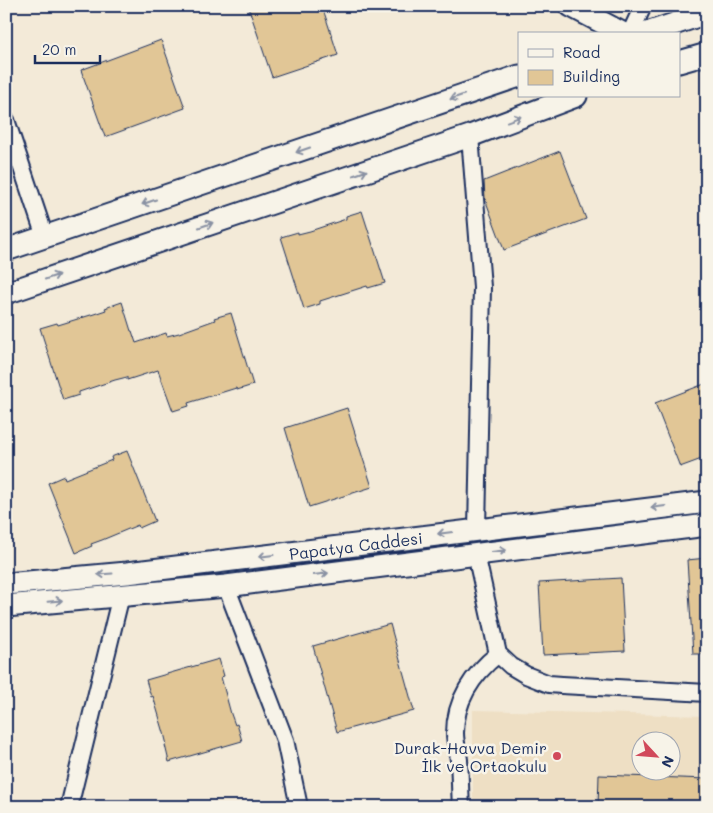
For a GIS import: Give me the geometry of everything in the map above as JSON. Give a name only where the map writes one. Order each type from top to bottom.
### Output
[{"type":"street","points":[[571,6],[620,32]]},
{"type":"street","points":[[631,32],[643,6]]},
{"type":"street","points":[[650,32],[707,13]]},
{"type":"street","points":[[680,62],[707,54]]},
{"type":"street","points":[[6,250],[518,76]]},
{"type":"street","points":[[6,293],[470,136],[571,98]]},
{"type":"street","points":[[6,120],[45,237]]},
{"type":"street","points":[[470,136],[482,287],[476,554],[498,654],[511,666],[526,675],[549,684],[707,693]]},
{"type":"street","name":"Papatya Caddesi","points":[[6,584],[127,573],[707,502]]},
{"type":"street","name":"Papatya Caddesi","points":[[6,606],[226,586],[707,525]]},
{"type":"street","points":[[220,562],[226,586],[285,740],[298,802]]},
{"type":"street","points":[[69,807],[121,595]]},
{"type":"street","points":[[461,807],[459,759],[455,731],[457,717],[463,696],[475,676],[498,654]]},
{"type":"shaded area","name":"Durak-Havva Demir İlk ve Ortaokulu","points":[[473,710],[707,716],[707,807],[473,807]]},
{"type":"building","points":[[248,6],[322,6],[338,55],[272,77]]},
{"type":"building","points":[[161,40],[185,108],[105,137],[81,70]]},
{"type":"building","points":[[560,151],[586,219],[504,250],[485,199],[484,181]]},
{"type":"building","points":[[362,211],[385,283],[368,288],[367,286],[320,301],[320,304],[304,309],[281,237],[310,231],[346,219],[346,216]]},
{"type":"building","points":[[122,302],[136,343],[166,333],[167,336],[179,333],[231,313],[253,385],[237,390],[236,388],[188,403],[189,406],[173,411],[158,370],[127,380],[127,377],[115,380],[79,392],[79,395],[63,400],[40,328],[57,323],[58,325],[94,314]]},
{"type":"building","points":[[707,383],[707,457],[680,467],[655,403]]},
{"type":"building","points":[[347,408],[372,487],[309,507],[285,428]]},
{"type":"building","points":[[127,451],[155,521],[139,528],[138,525],[91,544],[92,546],[76,553],[48,483],[64,476],[65,479],[112,460],[111,457]]},
{"type":"building","points":[[707,558],[707,654],[693,654],[687,560]]},
{"type":"building","points":[[621,578],[625,651],[543,655],[539,583]]},
{"type":"building","points":[[390,624],[414,711],[337,732],[313,646]]},
{"type":"building","points":[[219,659],[224,676],[221,677],[231,714],[235,725],[237,724],[242,741],[169,762],[164,733],[146,680]]},
{"type":"building","points":[[599,775],[630,776],[630,780],[707,779],[707,807],[598,807]]},
{"type":"place","name":"Durak-Havva Demir İlk ve Ortaokulu","points":[[557,756]]}]
